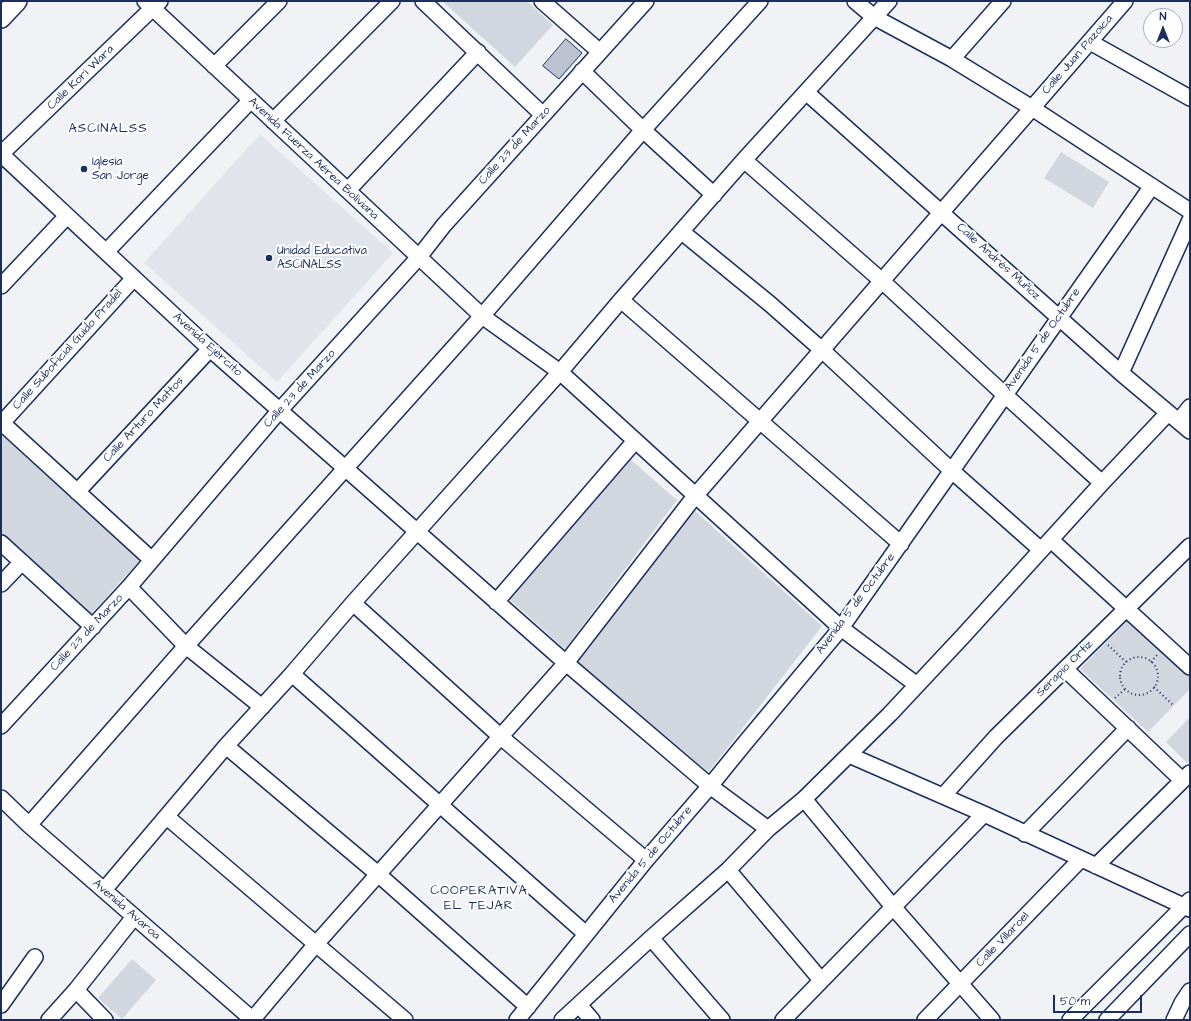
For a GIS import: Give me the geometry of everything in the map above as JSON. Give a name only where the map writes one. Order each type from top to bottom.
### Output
[{"type":"main road","points":[[1,18],[17,1]]},
{"type":"street","points":[[214,66],[279,1]]},
{"type":"street","points":[[273,121],[392,1]]},
{"type":"street","points":[[423,1],[543,114]]},
{"type":"street","points":[[542,1],[600,52]]},
{"type":"street","name":"Calle 23 de Marzo","points":[[1,726],[129,587],[280,410],[418,257],[444,225],[543,114],[646,1]]},
{"type":"street","points":[[29,826],[186,646],[482,316],[644,130],[760,1]]},
{"type":"street","points":[[855,1],[874,17],[952,59],[1032,108],[1190,211]]},
{"type":"street","points":[[104,890],[226,746],[292,674],[560,372],[744,160],[889,1]]},
{"type":"street","points":[[952,59],[1003,1]]},
{"type":"street","name":"Calle Juan Pazoica","points":[[253,1020],[316,944],[379,875],[566,663],[695,496],[1125,1]]},
{"type":"street","name":"Avenida Fuerza Aérea Boliviana","points":[[153,4],[214,66],[482,316],[560,372],[841,628],[917,685]]},
{"type":"street","name":"Calle Kori Wara","points":[[1,154],[153,4]]},
{"type":"street","points":[[1090,42],[1190,98]]},
{"type":"street","points":[[348,190],[478,52]]},
{"type":"street","points":[[582,71],[714,195]]},
{"type":"street","name":"Calle Andrés Muñoz","points":[[806,92],[1121,372],[1190,431]]},
{"type":"street","points":[[106,252],[250,100]]},
{"type":"street","name":"Avenida Ejército","points":[[1,154],[210,349],[496,602],[710,786],[768,829]]},
{"type":"street","points":[[744,160],[882,281],[1102,483]]},
{"type":"street","name":"Avenida 5 de Octubre","points":[[517,1020],[646,860],[710,786],[744,743],[841,628],[1152,186]]},
{"type":"street","points":[[1,286],[67,216]]},
{"type":"street","points":[[1121,372],[1190,220]]},
{"type":"street","points":[[682,232],[770,304],[822,350],[952,471],[1126,608],[1190,667]]},
{"type":"street","name":"Calle Suboficial Guido Pradel","points":[[2,423],[134,278]]},
{"type":"street","points":[[621,300],[901,544]]},
{"type":"street","name":"Calle Arturo Mattos","points":[[77,492],[210,349]]},
{"type":"street","points":[[562,1020],[728,870],[768,829],[804,799],[917,685],[1102,483],[1174,417],[1190,407]]},
{"type":"street","points":[[2,423],[152,560]]},
{"type":"street","points":[[496,602],[635,441]]},
{"type":"street","points":[[1,543],[93,626]]},
{"type":"street","name":"Serapio Ortiz","points":[[943,796],[996,737],[1190,546]]},
{"type":"street","points":[[1,584],[22,562]]},
{"type":"street","points":[[129,587],[186,646],[262,707]]},
{"type":"street","points":[[354,603],[501,737],[646,860]]},
{"type":"street","points":[[1065,669],[1128,728],[1186,776],[1096,866]]},
{"type":"street","points":[[292,674],[586,934]]},
{"type":"street","points":[[1025,834],[1128,728]]},
{"type":"street","points":[[226,746],[379,875],[528,1007]]},
{"type":"street","points":[[849,755],[984,814],[1096,866],[1188,905],[1070,1020]]},
{"type":"street","name":"Avenida Avaroa","points":[[1,798],[29,826],[253,1020]]},
{"type":"street","points":[[804,799],[894,908],[992,1020]]},
{"type":"street","points":[[783,1020],[894,908],[984,814]]},
{"type":"street","points":[[167,817],[405,1020]]},
{"type":"street","name":"Calle Villaroel","points":[[926,1020],[1081,859]]},
{"type":"street","points":[[728,870],[821,980]]},
{"type":"street","points":[[49,1020],[76,990],[134,917]]},
{"type":"street","points":[[1107,1020],[1190,934]]},
{"type":"street","points":[[651,938],[722,1020]]},
{"type":"street","points":[[1,1005],[35,957]]},
{"type":"street","points":[[76,990],[105,1020]]},
{"type":"street","points":[[1174,1020],[1182,1003],[1190,991]]},
{"type":"street","points":[[579,1005],[592,1020]]},
{"type":"path","points":[[1098,636],[1126,662]]},
{"type":"path","points":[[1137,657],[1142,657],[1153,663],[1158,675],[1154,687],[1143,694],[1131,692],[1125,688],[1120,678],[1122,667],[1126,662],[1137,657]]},
{"type":"path","points":[[1154,687],[1174,706]]},
{"type":"shaded area","points":[[442,1],[527,1],[553,25],[515,67]]},
{"type":"shaded area","name":"Unidad Educativa ASCINALSS","points":[[260,134],[393,253],[277,382],[144,263]]},
{"type":"shaded area","points":[[1061,152],[1109,182],[1093,208],[1044,178]]},
{"type":"shaded area","points":[[1,434],[141,559],[92,613],[1,533]]},
{"type":"shaded area","points":[[630,459],[677,500],[565,649],[508,598]]},
{"type":"shaded area","points":[[694,510],[822,626],[707,774],[577,663]]},
{"type":"shaded area","points":[[1127,621],[1190,677],[1190,689],[1148,732],[1080,669]]},
{"type":"shaded area","points":[[1190,717],[1190,760],[1187,763],[1166,742]]},
{"type":"shaded area","points":[[132,959],[156,980],[122,1019],[98,998]]},
{"type":"building","points":[[566,39],[582,53],[559,79],[543,66]]},
{"type":"place","name":"Iglesia San Jorge","points":[[84,169]]},
{"type":"place","name":"Unidad Educativa ASCINALSS","points":[[269,258]]},
{"type":"district","name":"ASCINALSS","points":[[108,129]]},
{"type":"district","name":"COOPERATIVA EL TEJAR","points":[[479,898]]}]
